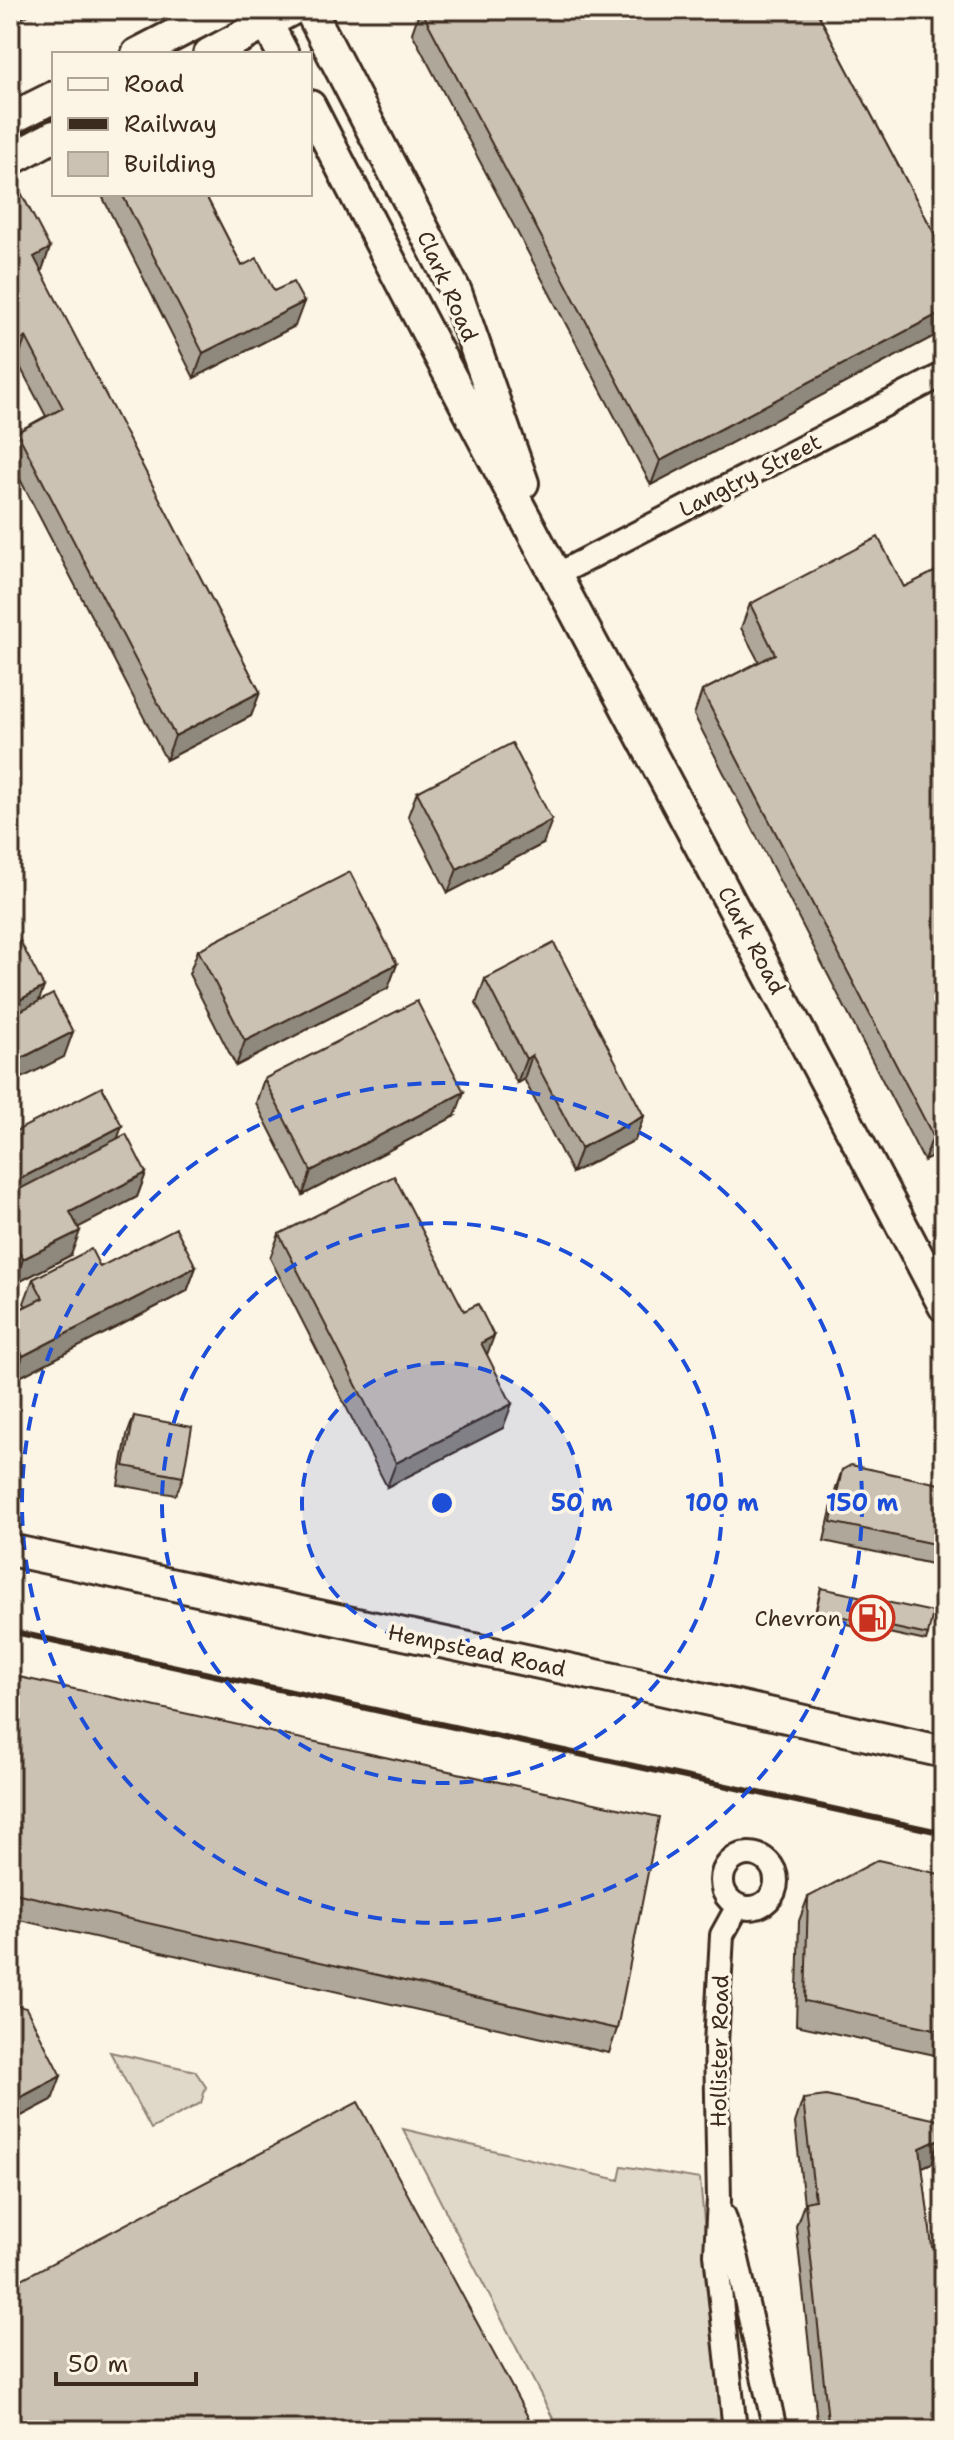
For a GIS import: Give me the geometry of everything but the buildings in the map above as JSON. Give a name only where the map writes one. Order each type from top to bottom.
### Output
[{"type":"street","points":[[141,52],[222,10]]},
{"type":"street","name":"Clark Road","points":[[310,10],[456,292],[556,575]]},
{"type":"street","points":[[212,52],[273,14],[282,52]]},
{"type":"street","points":[[10,119],[52,98]]},
{"type":"street","name":"Clark Road","points":[[312,110],[416,313],[766,966],[944,1306]]},
{"type":"street","points":[[10,160],[52,137]]},
{"type":"street","name":"Langtry Street","points":[[556,575],[944,374]]},
{"type":"street","name":"Hempstead Road","points":[[10,1550],[944,1752]]},
{"type":"street","name":"Hollister Road","points":[[735,2428],[716,2254],[719,2200],[716,2044],[722,1935],[738,1906]]},
{"type":"street","name":"Hollister Road","points":[[719,2200],[737,2259],[774,2424]]},
{"type":"street","points":[[735,2428],[774,2424]]},
{"type":"shaded area","points":[[110,2052],[195,2071],[206,2087],[201,2103],[151,2129]]},
{"type":"shaded area","points":[[403,2129],[619,2180],[622,2166],[700,2179],[724,2430],[559,2430]]},
{"type":"railway","points":[[10,1631],[944,1833]]},
{"type":"place","name":"Chevron","points":[[872,1618]]}]
